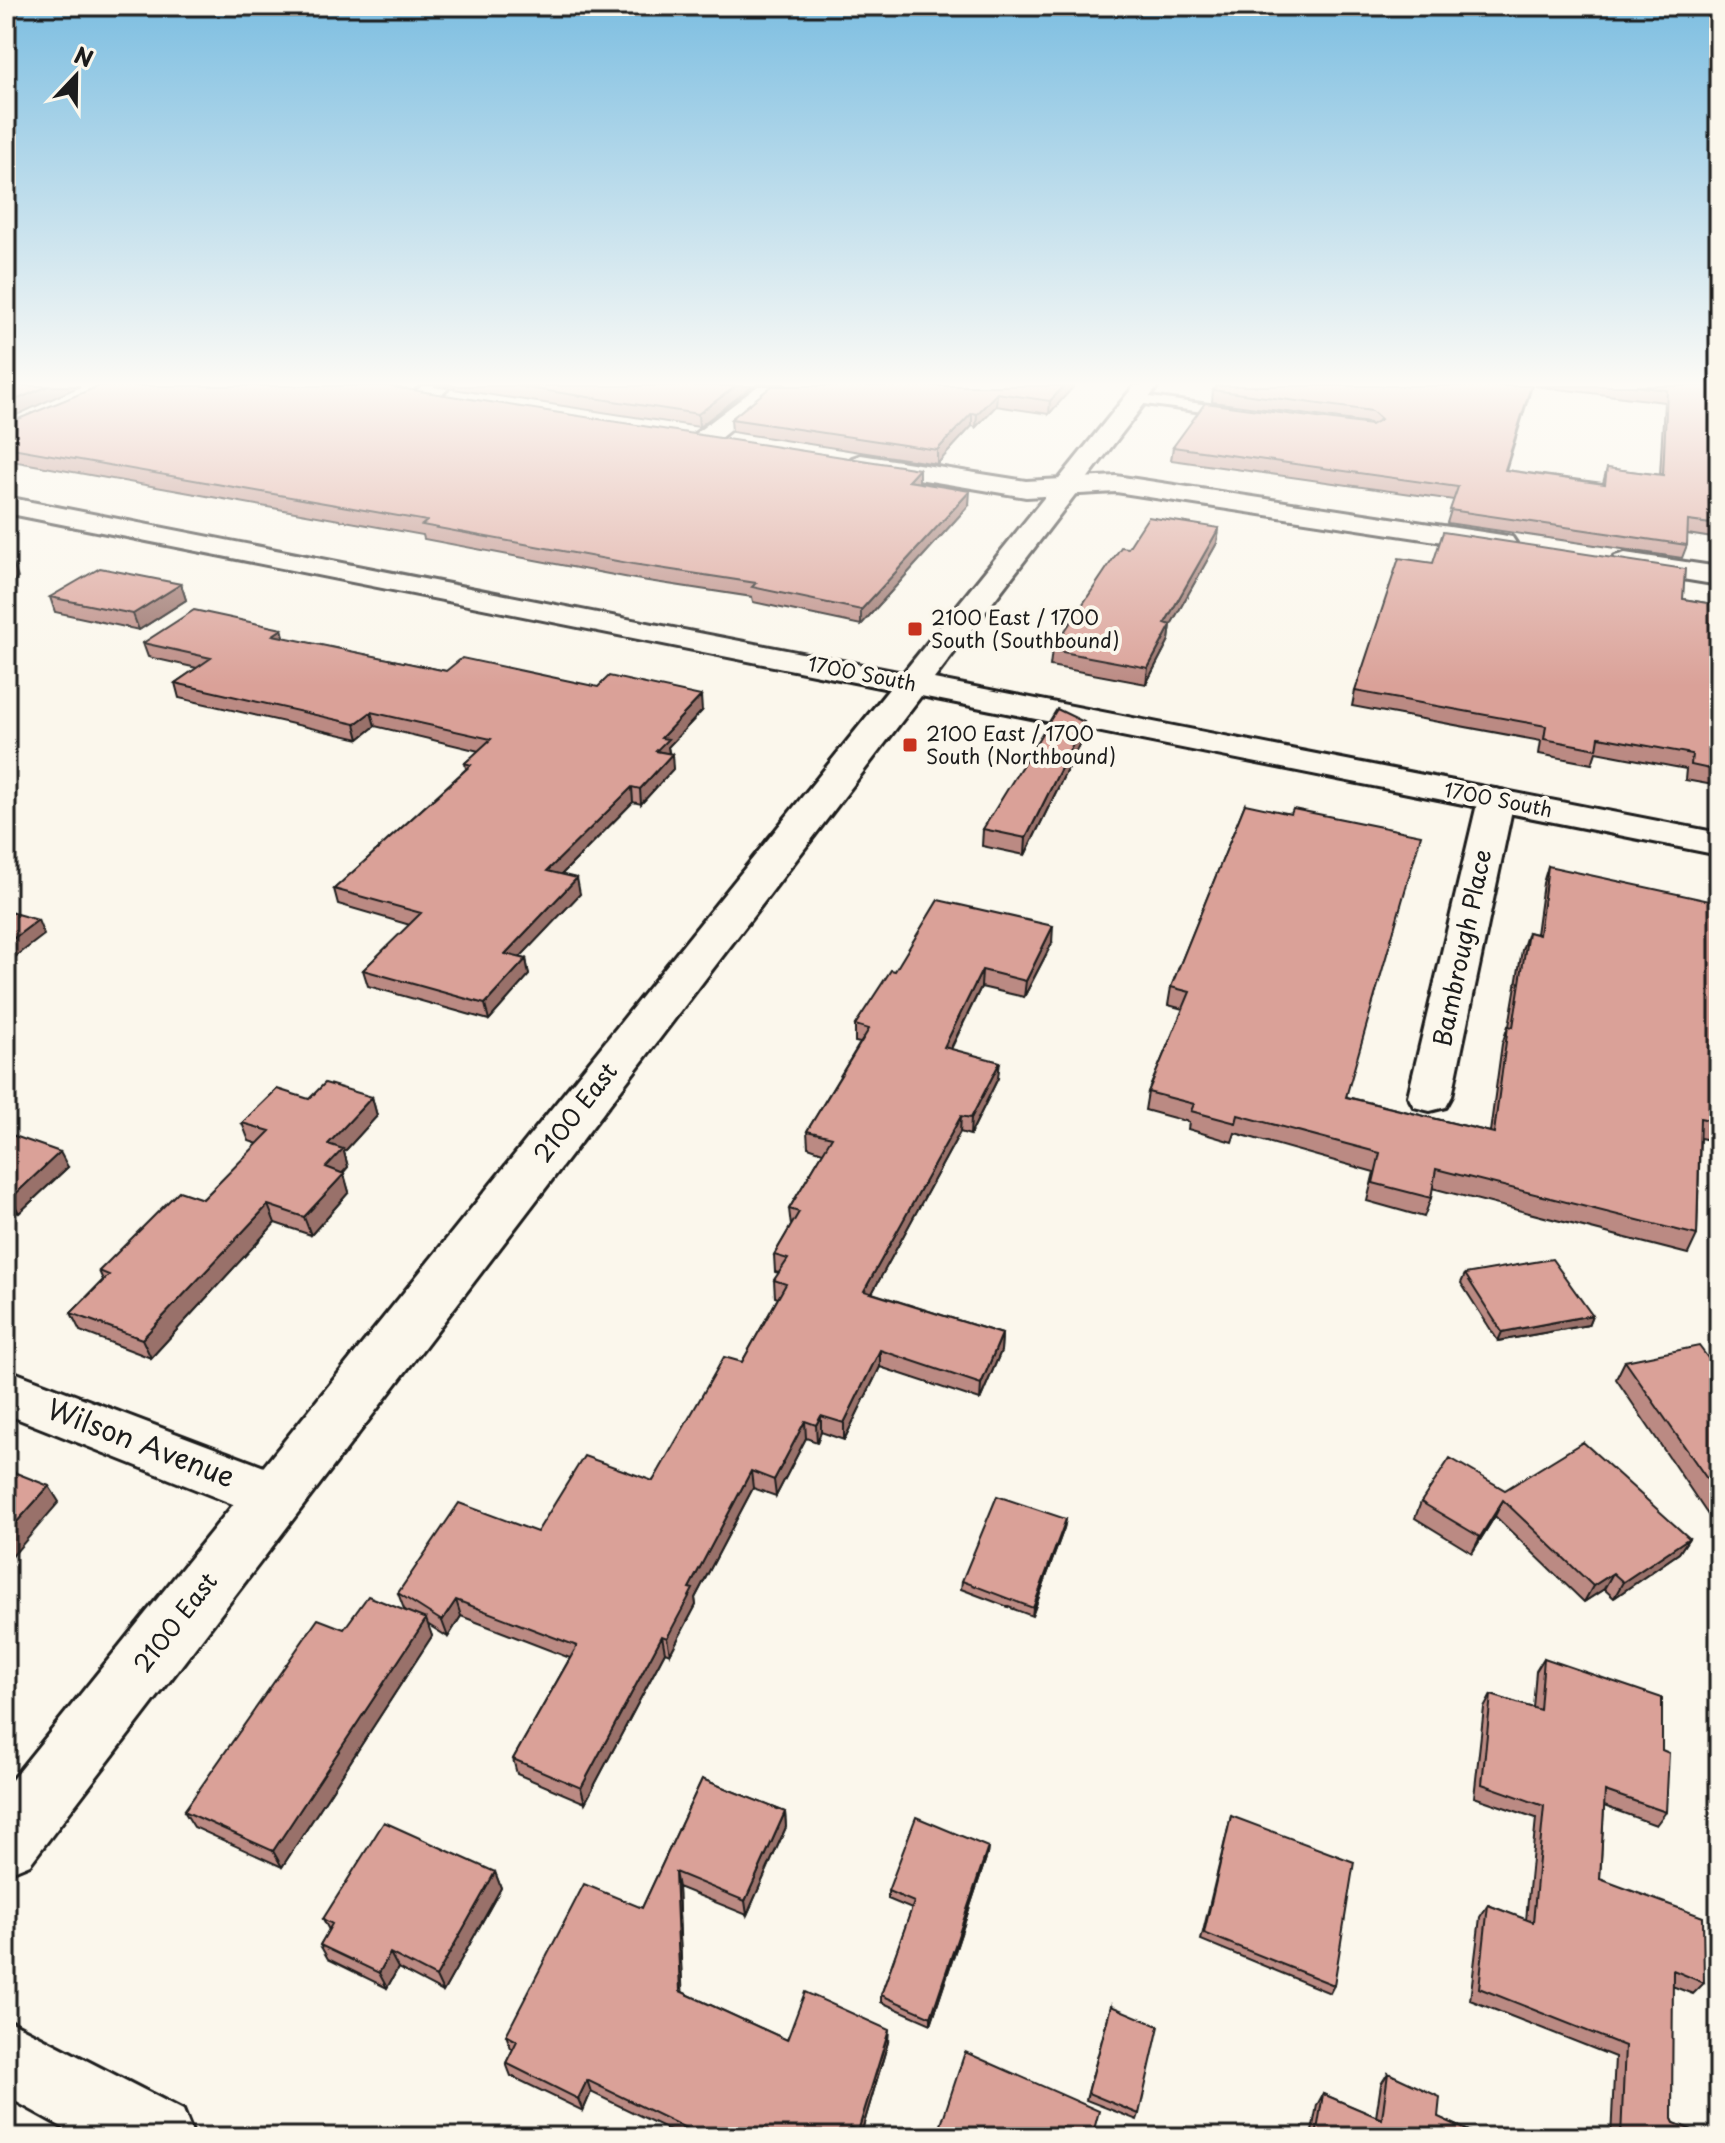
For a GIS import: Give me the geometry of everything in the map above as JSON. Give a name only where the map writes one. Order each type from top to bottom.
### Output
[{"type":"street","points":[[1007,486],[1026,489],[1068,486]]},
{"type":"street","name":"2100 East","points":[[6,1840],[1068,486]]},
{"type":"street","points":[[1129,486],[1533,548]]},
{"type":"street","name":"1700 South","points":[[6,505],[1719,844]]},
{"type":"street","points":[[1595,557],[1719,576]]},
{"type":"street","name":"Bambrough Place","points":[[1430,1096],[1496,800]]},
{"type":"street","name":"Wilson Avenue","points":[[6,1391],[276,1496]]},
{"type":"street","points":[[6,2056],[156,2137]]},
{"type":"building","points":[[228,486],[939,486],[970,491],[861,610],[752,587],[756,583],[422,525],[427,521]]},
{"type":"building","points":[[1451,486],[1719,486],[1719,525],[1688,521],[1687,545],[1450,510],[1458,487]]},
{"type":"building","points":[[1148,517],[1219,528],[1165,623],[1171,625],[1148,668],[1052,650],[1121,547],[1128,548]]},
{"type":"building","points":[[1443,532],[1685,569],[1683,599],[1719,605],[1719,771],[1691,765],[1692,754],[1599,737],[1597,749],[1544,739],[1546,726],[1355,691],[1399,558],[1433,563]]},
{"type":"building","points":[[100,568],[181,584],[133,614],[50,597]]},
{"type":"building","points":[[194,610],[282,629],[273,635],[446,671],[462,658],[598,687],[609,676],[701,696],[661,738],[668,739],[656,751],[672,754],[640,789],[632,787],[547,871],[577,878],[505,954],[526,959],[485,1004],[363,970],[421,913],[334,889],[471,765],[465,763],[491,739],[371,712],[355,724],[175,683],[211,658],[143,643]]},
{"type":"building","points":[[1057,709],[1084,722],[1026,838],[983,829]]},
{"type":"building","points":[[1245,804],[1291,814],[1293,809],[1421,835],[1346,1097],[1494,1133],[1508,1026],[1513,1027],[1528,932],[1539,935],[1548,866],[1719,903],[1719,1122],[1700,1118],[1697,1235],[1436,1169],[1431,1198],[1373,1183],[1380,1153],[1238,1115],[1236,1123],[1191,1111],[1194,1104],[1148,1092],[1190,992],[1171,987]]},
{"type":"building","points":[[938,900],[1053,926],[1026,981],[982,970],[944,1047],[1000,1062],[971,1118],[961,1116],[864,1291],[1002,1334],[981,1384],[880,1350],[844,1423],[821,1416],[816,1425],[805,1421],[774,1480],[751,1471],[689,1588],[693,1589],[667,1638],[662,1636],[581,1788],[513,1759],[577,1646],[456,1600],[442,1621],[398,1593],[459,1503],[537,1532],[584,1456],[653,1481],[724,1357],[742,1362],[786,1284],[774,1280],[788,1259],[774,1255],[799,1212],[789,1209],[832,1137],[807,1131],[869,1029],[855,1025],[891,970],[895,971]]},
{"type":"building","points":[[6,911],[38,920],[6,944]]},
{"type":"building","points":[[325,1083],[372,1097],[328,1144],[343,1149],[326,1167],[344,1174],[304,1217],[268,1205],[142,1339],[71,1313],[109,1275],[99,1271],[179,1191],[203,1199],[270,1131],[242,1123],[277,1089],[309,1099]]},
{"type":"building","points":[[6,1133],[60,1152],[11,1198],[6,1196]]},
{"type":"building","points":[[1552,1259],[1592,1315],[1502,1332],[1465,1274]]},
{"type":"building","points":[[1699,1346],[1708,1358],[1719,1356],[1719,1496],[1625,1361]]},
{"type":"building","points":[[1583,1442],[1689,1538],[1623,1582],[1613,1573],[1593,1586],[1503,1500],[1480,1537],[1421,1502],[1450,1458],[1505,1490]]},
{"type":"building","points":[[6,1469],[49,1486],[6,1534]]},
{"type":"building","points":[[997,1496],[1066,1519],[1033,1608],[962,1581]]},
{"type":"building","points":[[368,1596],[426,1619],[273,1851],[184,1811],[318,1619],[344,1629]]},
{"type":"building","points":[[1544,1658],[1662,1698],[1662,1750],[1669,1753],[1666,1812],[1605,1791],[1600,1879],[1703,1917],[1704,1983],[1673,1970],[1672,2119],[1674,2123],[1710,2137],[1621,2137],[1625,2046],[1479,1988],[1488,1905],[1533,1922],[1544,1806],[1482,1784],[1491,1695],[1540,1710]]},
{"type":"building","points":[[702,1779],[785,1812],[745,1901],[675,1872],[680,1991],[787,2040],[805,1992],[889,2030],[858,2131],[850,2127],[846,2137],[693,2137],[690,2136],[692,2131],[587,2080],[578,2099],[506,2063],[517,2041],[506,2035],[584,1884],[642,1908]]},
{"type":"building","points":[[1231,1816],[1354,1862],[1334,1985],[1204,1933]]},
{"type":"building","points":[[916,1817],[988,1847],[931,2017],[881,1995],[914,1902],[888,1891]]},
{"type":"building","points":[[384,1822],[495,1872],[436,1977],[390,1953],[379,1973],[320,1945],[332,1924],[323,1919]]},
{"type":"building","points":[[1111,2006],[1159,2026],[1139,2114],[1088,2093]]},
{"type":"building","points":[[965,2052],[1099,2111],[1092,2137],[937,2137]]},
{"type":"building","points":[[1388,2073],[1440,2097],[1438,2117],[1482,2137],[1316,2137],[1323,2094],[1382,2119]]},
{"type":"place","name":"2100 East / 1700 South (Southbound)","points":[[915,629]]},
{"type":"place","name":"2100 East / 1700 South (Northbound)","points":[[910,745]]}]
